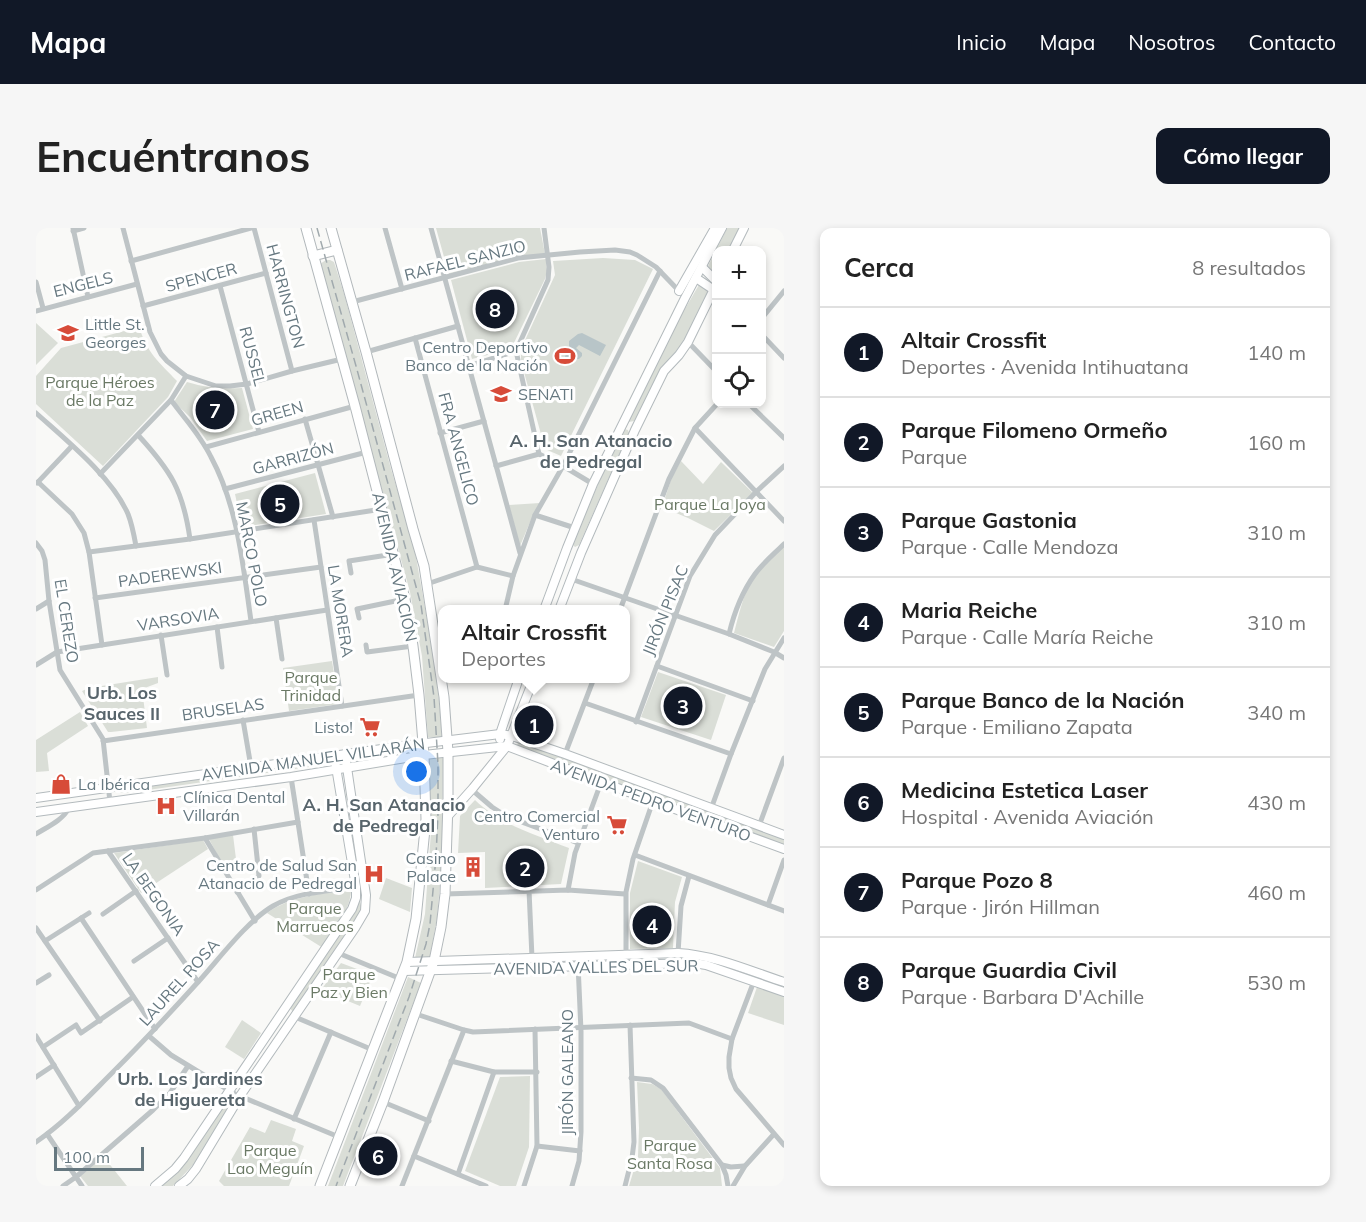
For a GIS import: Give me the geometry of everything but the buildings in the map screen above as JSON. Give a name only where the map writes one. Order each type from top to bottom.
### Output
[{"type":"main road","name":"AVENIDA AVIACIÓN","points":[[306,228],[405,599],[419,695],[426,824],[416,919],[404,971],[320,1186]]},
{"type":"main road","name":"AVENIDA AVIACIÓN","points":[[331,228],[424,566],[438,625]]},
{"type":"main road","points":[[546,605],[593,484],[715,228]]},
{"type":"main road","points":[[685,293],[696,278],[723,228]]},
{"type":"main road","points":[[735,246],[744,228]]},
{"type":"main road","points":[[314,256],[337,250]]},
{"type":"main road","points":[[702,267],[712,285]]},
{"type":"main road","points":[[696,278],[712,288]]},
{"type":"main road","points":[[561,605],[581,553],[635,430],[664,371],[688,342],[712,296]]},
{"type":"main road","points":[[622,424],[635,430]]},
{"type":"main road","points":[[567,548],[581,553]]},
{"type":"main road","name":"AVENIDA AVIACIÓN","points":[[350,1186],[433,966],[441,927],[445,894],[448,816],[448,740],[443,683]]},
{"type":"main road","points":[[504,746],[500,734],[517,683]]},
{"type":"main road","points":[[448,816],[512,736],[532,683]]},
{"type":"main road","name":"AVENIDA PEDRO VENTURO","points":[[448,740],[500,734],[512,736],[784,835]]},
{"type":"main road","name":"AVENIDA MANUEL VILLARÁN","points":[[36,798],[448,740]]},
{"type":"main road","name":"AVENIDA PEDRO VENTURO","points":[[448,752],[504,746],[784,849]]},
{"type":"main road","name":"AVENIDA MANUEL VILLARÁN","points":[[36,812],[291,777],[448,752]]},
{"type":"main road","points":[[155,1186],[175,1169],[183,1158],[352,909],[360,887],[345,754]]},
{"type":"main road","points":[[179,1186],[191,1182],[196,1169],[240,1096],[339,953],[365,911],[366,901],[360,887],[334,756]]},
{"type":"main road","name":"AVENIDA VALLES DEL SUR","points":[[404,971],[433,966],[532,958],[678,953],[700,955],[784,982]]},
{"type":"main road","name":"AVENIDA VALLES DEL SUR","points":[[433,966],[694,963],[784,992]]},
{"type":"street","points":[[84,228],[73,229],[88,297]]},
{"type":"street","points":[[123,228],[150,332],[161,354],[186,376],[216,386],[230,386],[247,384],[342,359]]},
{"type":"street","points":[[131,261],[253,228]]},
{"type":"street","name":"HARRINGTON","points":[[253,228],[292,371]]},
{"type":"street","points":[[385,228],[402,289]]},
{"type":"street","points":[[431,228],[520,554]]},
{"type":"street","points":[[539,454],[516,351],[548,280],[549,267],[544,228]]},
{"type":"street","name":"RAFAEL SANZIO","points":[[352,302],[518,258],[580,252],[623,251],[637,255],[685,293]]},
{"type":"street","points":[[506,605],[520,554],[535,515],[563,466],[660,271]]},
{"type":"street","name":"SPENCER","points":[[143,306],[266,273]]},
{"type":"street","points":[[36,282],[43,308]]},
{"type":"street","name":"ENGELS","points":[[36,311],[137,284]]},
{"type":"street","name":"RUSSEL","points":[[220,286],[259,432]]},
{"type":"street","points":[[766,313],[784,291]]},
{"type":"street","points":[[366,352],[458,326]]},
{"type":"street","name":"FRA ANGELICO","points":[[415,338],[477,567]]},
{"type":"street","points":[[766,339],[784,358]]},
{"type":"street","points":[[688,342],[712,366]]},
{"type":"street","points":[[469,366],[516,351]]},
{"type":"street","points":[[100,474],[171,400],[186,376]]},
{"type":"street","name":"MARCO POLO","points":[[171,400],[206,447],[225,489],[237,531],[251,621]]},
{"type":"street","name":"GREEN","points":[[206,447],[355,406]]},
{"type":"street","points":[[621,605],[669,479],[695,428],[713,408]]},
{"type":"street","points":[[753,408],[784,438]]},
{"type":"street","points":[[36,413],[109,484],[122,503],[132,525],[136,546]]},
{"type":"street","points":[[305,419],[333,517]]},
{"type":"street","points":[[440,433],[484,421]]},
{"type":"street","points":[[695,428],[784,521]]},
{"type":"street","points":[[138,435],[158,456],[172,477],[183,501],[190,539]]},
{"type":"street","points":[[72,446],[37,483],[66,507],[84,533],[89,552],[102,645]]},
{"type":"street","name":"GARRIZÓN","points":[[225,489],[367,452]]},
{"type":"street","points":[[496,466],[539,454],[593,484]]},
{"type":"street","name":"JIRÓN PISAC","points":[[636,722],[690,576],[715,535],[784,466]]},
{"type":"street","points":[[89,552],[190,539],[382,509]]},
{"type":"street","points":[[535,515],[575,528]]},
{"type":"street","name":"LA MORERA","points":[[314,520],[342,706]]},
{"type":"street","name":"EL CEREZO","points":[[36,543],[45,560],[60,670],[103,741],[110,802]]},
{"type":"street","points":[[729,634],[735,613],[748,584],[784,544]]},
{"type":"street","points":[[351,573],[349,561],[394,554]]},
{"type":"street","name":"PADEREWSKI","points":[[95,598],[321,567]]},
{"type":"street","points":[[427,584],[477,567],[513,576]]},
{"type":"street","points":[[571,579],[729,634],[784,658]]},
{"type":"street","points":[[359,618],[357,609],[405,599]]},
{"type":"street","points":[[36,609],[49,601]]},
{"type":"street","name":"VARSOVIA","points":[[36,665],[57,652],[327,610]]},
{"type":"street","points":[[276,618],[282,659]]},
{"type":"street","points":[[217,627],[222,667]]},
{"type":"street","points":[[161,635],[167,675]]},
{"type":"street","points":[[707,820],[765,669],[784,638]]},
{"type":"street","points":[[366,645],[367,652],[413,646]]},
{"type":"street","points":[[657,666],[753,701]]},
{"type":"street","points":[[565,754],[592,683]]},
{"type":"street","name":"BRUSELAS","points":[[103,741],[419,695]]},
{"type":"street","points":[[585,703],[731,754]]},
{"type":"street","points":[[243,720],[251,767]]},
{"type":"street","points":[[759,826],[782,773],[784,758]]},
{"type":"street","points":[[568,890],[578,843],[606,769]]},
{"type":"street","points":[[291,777],[309,894]]},
{"type":"street","points":[[471,789],[506,816],[578,843]]},
{"type":"street","points":[[626,954],[625,894],[653,801]]},
{"type":"street","points":[[36,834],[62,817],[69,808]]},
{"type":"street","points":[[36,890],[93,854],[298,822]]},
{"type":"street","points":[[237,892],[259,876],[254,829]]},
{"type":"street","points":[[205,838],[255,921]]},
{"type":"street","name":"LA BEGONIA","points":[[108,851],[198,982]]},
{"type":"street","points":[[635,855],[784,911]]},
{"type":"street","points":[[768,905],[784,860]]},
{"type":"street","points":[[678,953],[681,906],[689,876]]},
{"type":"street","name":"LAUREL ROSA","points":[[36,1142],[79,1106],[149,1036],[255,921],[272,907],[289,899],[309,894],[360,887]]},
{"type":"street","points":[[529,890],[532,958]]},
{"type":"street","points":[[445,894],[568,890],[625,894]]},
{"type":"street","points":[[103,914],[136,891]]},
{"type":"street","points":[[45,941],[89,914]]},
{"type":"street","points":[[81,918],[155,1029]]},
{"type":"street","points":[[36,928],[100,1021]]},
{"type":"street","points":[[134,961],[168,938]]},
{"type":"street","points":[[339,953],[404,971]]},
{"type":"street","name":"JIRÓN GALEANO","points":[[572,1186],[580,1151],[581,1028],[578,957]]},
{"type":"street","points":[[36,983],[49,975]]},
{"type":"street","points":[[754,981],[732,1039],[729,1057],[731,1078],[736,1089],[784,1145]]},
{"type":"street","points":[[43,1047],[76,1025],[81,1033],[133,997]]},
{"type":"street","points":[[416,1014],[473,1032],[692,1024],[732,1039]]},
{"type":"street","points":[[295,1017],[373,1050]]},
{"type":"street","points":[[625,1186],[633,1158],[634,1142],[630,1025]]},
{"type":"street","points":[[524,1186],[537,1146],[535,1029]]},
{"type":"street","points":[[402,1186],[464,1030]]},
{"type":"street","points":[[294,1119],[330,1032]]},
{"type":"street","points":[[36,1036],[79,1106]]},
{"type":"street","points":[[149,1036],[171,1055],[240,1096],[339,1137]]},
{"type":"street","points":[[451,1061],[494,1072],[537,1072]]},
{"type":"street","points":[[36,1077],[54,1065]]},
{"type":"street","points":[[63,1186],[153,1110],[170,1093],[188,1066]]},
{"type":"street","points":[[458,1174],[494,1072]]},
{"type":"street","points":[[631,1078],[651,1080],[663,1088],[722,1164],[728,1186]]},
{"type":"street","points":[[383,1102],[429,1120]]},
{"type":"street","points":[[47,1134],[82,1186]]},
{"type":"street","points":[[733,1186],[745,1166],[774,1134]]},
{"type":"street","points":[[537,1146],[580,1151]]},
{"type":"street","points":[[414,1156],[486,1186]]},
{"type":"street","points":[[722,1164],[731,1167],[745,1166]]},
{"type":"green space","points":[[436,228],[540,228],[545,254],[520,256],[449,275]]},
{"type":"green space","points":[[727,228],[741,228],[732,246],[718,246]]},
{"type":"green space","name":"Centro Deportivo Banco de la Nación","points":[[603,258],[635,260],[653,269],[561,456],[545,449],[521,361],[521,349],[555,275],[553,261]]},
{"type":"green space","points":[[712,258],[712,270],[708,266]]},
{"type":"green space","points":[[546,259],[545,279],[511,349],[472,359],[451,280],[519,262]]},
{"type":"green space","points":[[326,260],[334,262],[345,297],[414,546],[437,675],[442,737],[428,737],[422,656],[410,592],[320,264]]},
{"type":"green space","points":[[700,283],[710,289],[682,346],[658,376],[634,421],[629,422],[678,321]]},
{"type":"green space","points":[[36,323],[58,343],[36,365]]},
{"type":"green space","name":"Parque Héroes de la Paz","points":[[139,327],[150,351],[177,381],[168,397],[103,466],[36,404],[36,376],[61,348]]},
{"type":"green space","points":[[187,382],[215,388],[242,388],[253,429],[207,441],[190,417],[174,402]]},
{"type":"green space","points":[[624,429],[629,433],[579,545],[575,547],[572,544]]},
{"type":"green space","name":"Parque La Joya","points":[[681,461],[703,484],[721,462],[753,493],[714,531],[662,507],[672,477]]},
{"type":"green space","points":[[315,473],[326,514],[242,527],[235,494]]},
{"type":"green space","points":[[540,503],[533,515],[520,546],[509,505]]},
{"type":"green space","points":[[784,546],[784,631],[774,647],[734,633],[748,587],[762,567]]},
{"type":"green space","name":"Parque Trinidad","points":[[332,661],[339,704],[289,711],[283,668]]},
{"type":"green space","points":[[658,672],[726,695],[711,740],[641,717]]},
{"type":"green space","points":[[158,677],[158,683],[142,689],[147,728],[108,732],[82,691],[89,688]]},
{"type":"green space","points":[[80,712],[88,726],[47,753],[49,771],[36,772],[36,740]]},
{"type":"green space","points":[[519,741],[599,771],[599,773],[596,776],[516,747]]},
{"type":"green space","points":[[429,758],[443,758],[442,862],[437,918],[430,957],[415,958],[425,914],[431,832]]},
{"type":"green space","points":[[329,762],[323,765],[118,793],[126,789]]},
{"type":"green space","points":[[606,773],[708,810],[706,816],[605,780]]},
{"type":"green space","points":[[475,800],[508,823],[569,848],[561,884],[485,888],[485,852],[458,853],[460,816]]},
{"type":"green space","points":[[711,812],[784,836],[784,847],[711,820]]},
{"type":"green space","points":[[233,835],[237,867],[225,869],[209,839]]},
{"type":"green space","points":[[203,840],[208,849],[141,893],[114,853]]},
{"type":"green space","points":[[638,861],[682,877],[675,902],[673,948],[630,949],[630,893]]},
{"type":"green space","points":[[386,878],[412,888],[410,912],[379,899]]},
{"type":"green space","name":"Parque Marruecos","points":[[348,890],[351,892],[347,907],[323,948],[267,913],[296,899]]},
{"type":"green space","points":[[359,899],[362,909],[293,1012],[290,1008],[353,913]]},
{"type":"green space","name":"Parque Paz y Bien","points":[[341,963],[373,975],[360,1006],[321,990]]},
{"type":"green space","points":[[408,977],[421,983],[343,1186],[328,1186]]},
{"type":"green space","points":[[757,987],[784,996],[784,1025],[748,1013]]},
{"type":"green space","points":[[242,1020],[261,1033],[244,1059],[225,1047]]},
{"type":"green space","points":[[530,1076],[529,1147],[516,1186],[500,1186],[465,1171],[500,1077]]},
{"type":"green space","name":"Parque Santa Rosa","points":[[637,1082],[652,1084],[661,1089],[720,1168],[722,1186],[629,1186],[638,1156]]},
{"type":"green space","points":[[229,1096],[234,1100],[194,1164],[173,1186],[160,1186]]},
{"type":"green space","name":"Parque Lao Meguín","points":[[271,1120],[296,1129],[292,1141],[304,1146],[289,1186],[224,1186],[219,1181],[250,1127],[265,1133]]},
{"type":"green space","points":[[103,1156],[127,1186],[88,1186],[80,1176]]},
{"type":"shaded area","points":[[582,333],[606,345],[600,356],[579,345],[576,348],[582,356],[579,359],[567,360],[565,357],[567,351],[572,352],[569,341]]},
{"type":"railway","points":[[317,228],[421,605],[434,697],[438,764],[436,857],[426,944],[409,997],[336,1186]]},
{"type":"place","name":"Parque Guardia Civil","points":[[495,309]]},
{"type":"place","name":"Little St. Georges","points":[[68,333]]},
{"type":"place","name":"Centro Deportivo Banco de la Nación","points":[[565,356]]},
{"type":"place","name":"SENATI","points":[[501,394]]},
{"type":"place","name":"Parque Pozo 8","points":[[215,410]]},
{"type":"place","name":"Parque Banco de la Nación","points":[[280,504]]},
{"type":"place","name":"Parque Gastonia","points":[[683,706]]},
{"type":"place","name":"Altair Crossfit","points":[[534,725]]},
{"type":"place","name":"Listo!","points":[[370,727]]},
{"type":"place","name":"La Ibérica","points":[[61,784]]},
{"type":"place","name":"Clínica Dental Villarán","points":[[166,806]]},
{"type":"place","name":"Centro Comercial Venturo","points":[[617,825]]},
{"type":"place","name":"Casino Palace","points":[[473,867]]},
{"type":"place","name":"Parque Filomeno Ormeño","points":[[525,868]]},
{"type":"place","name":"Centro de Salud San Atanacio de Pedregal","points":[[374,874]]},
{"type":"place","name":"Maria Reiche","points":[[652,925]]},
{"type":"place","name":"Medicina Estetica Laser","points":[[378,1156]]},
{"type":"district","name":"A. H. San Atanacio de Pedregal","points":[[591,450]]},
{"type":"district","name":"Urb. Los Sauces II","points":[[122,702]]},
{"type":"district","name":"A. H. San Atanacio de Pedregal","points":[[384,814]]},
{"type":"district","name":"Urb. Los Jardines de Higuereta","points":[[190,1088]]}]
